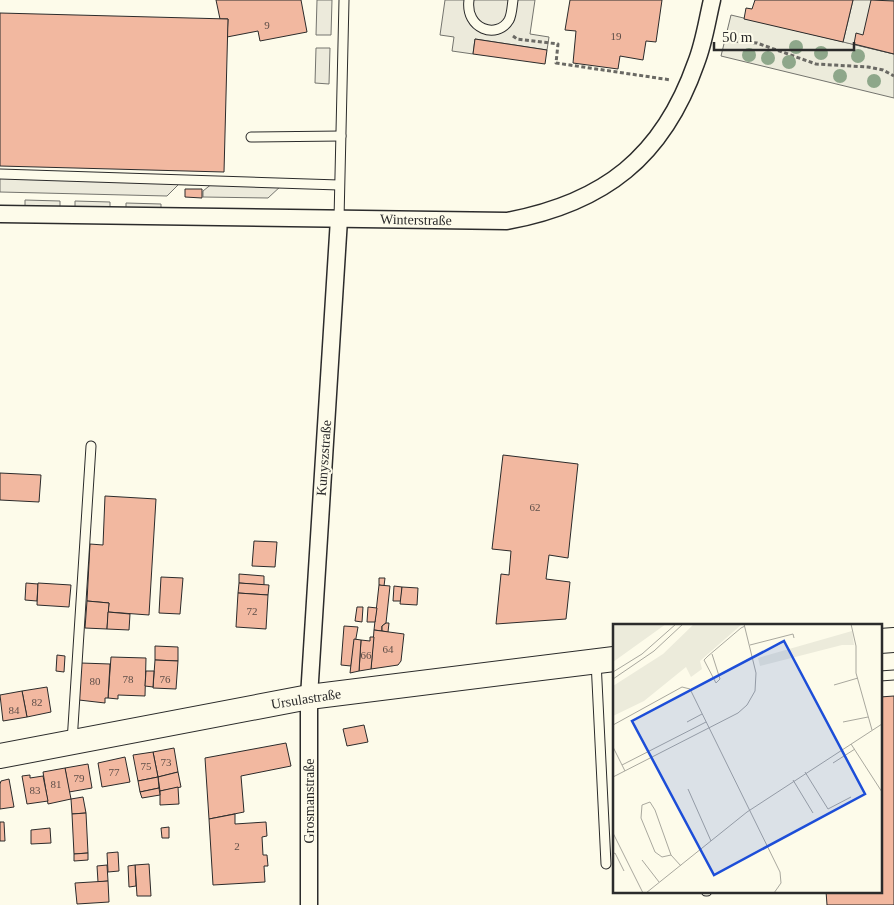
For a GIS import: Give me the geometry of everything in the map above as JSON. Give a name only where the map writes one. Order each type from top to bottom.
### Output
[{"type":"street","name":"Winterstraße","points":[[0,214],[507,221],[536,216],[567,206],[594,193],[638,159],[656,139],[689,83],[697,61],[712,0]]},
{"type":"street","name":"Kunyszstraße","points":[[309,697],[339,220]]},
{"type":"street","name":"Ursulastraße","points":[[0,756],[309,697],[605,660]]},
{"type":"street","name":"Grosmanstraße","points":[[309,697],[309,905]]},
{"type":"lane","points":[[339,220],[344,0]]},
{"type":"lane","points":[[469,0],[467,11],[473,23],[488,29],[501,26],[510,18],[513,0]]},
{"type":"lane","points":[[251,137],[341,136]]},
{"type":"lane","points":[[0,174],[339,185]]},
{"type":"lane","points":[[72,742],[91,446]]},
{"type":"lane","points":[[605,660],[606,864]]},
{"type":"path","points":[[501,26],[517,39],[558,44],[556,63],[689,83]]},
{"type":"path","points":[[703,35],[726,41],[757,43],[816,64],[868,67],[883,70],[894,76]]},
{"type":"shaded area","points":[[317,0],[332,0],[331,35],[316,35]]},
{"type":"shaded area","points":[[445,0],[535,0],[530,34],[549,37],[547,50],[475,39],[473,54],[452,51],[454,37],[440,35]]},
{"type":"shaded area","points":[[853,0],[894,0],[894,54],[843,42]]},
{"type":"shaded area","points":[[731,15],[894,54],[894,98],[721,56]]},
{"type":"shaded area","points":[[316,48],[330,48],[329,84],[315,83]]},
{"type":"shaded area","points":[[0,177],[181,182],[167,196],[0,192]]},
{"type":"shaded area","points":[[213,183],[282,185],[268,198],[203,197],[203,191]]},
{"type":"shaded area","points":[[25,200],[60,201],[60,207],[25,206]]},
{"type":"shaded area","points":[[75,201],[110,202],[110,209],[75,208]]},
{"type":"shaded area","points":[[126,203],[161,204],[161,210],[126,209]]},
{"type":"building","points":[[216,0],[301,0],[307,32],[260,41],[258,31],[227,37],[228,19],[220,19]]},
{"type":"building","points":[[570,0],[662,0],[656,42],[646,41],[643,60],[620,56],[618,69],[573,63],[576,31],[565,30]]},
{"type":"building","points":[[755,0],[853,0],[843,42],[744,19],[746,8],[752,9]]},
{"type":"building","points":[[871,0],[894,1],[894,54],[854,44],[856,33],[863,35]]},
{"type":"building","points":[[0,13],[228,19],[224,172],[0,166]]},
{"type":"building","points":[[475,39],[547,50],[545,64],[473,54]]},
{"type":"building","points":[[185,189],[202,189],[202,198],[185,197]]},
{"type":"building","points":[[503,455],[578,464],[568,558],[549,555],[546,579],[570,582],[566,619],[496,624],[501,574],[509,575],[511,551],[492,549]]},
{"type":"building","points":[[0,473],[41,475],[39,502],[0,500]]},
{"type":"building","points":[[105,496],[156,499],[149,615],[108,612],[109,603],[87,601],[90,544],[103,545]]},
{"type":"building","points":[[254,541],[277,542],[275,567],[252,566]]},
{"type":"building","points":[[239,574],[264,576],[264,585],[239,583]]},
{"type":"building","points":[[161,577],[183,578],[180,614],[159,613]]},
{"type":"building","points":[[379,578],[385,578],[384,586],[379,585]]},
{"type":"building","points":[[26,583],[38,584],[37,601],[25,600]]},
{"type":"building","points":[[38,583],[71,585],[69,607],[37,605]]},
{"type":"building","points":[[239,583],[269,585],[268,595],[238,593]]},
{"type":"building","points":[[379,585],[390,586],[386,623],[382,626],[382,631],[374,630]]},
{"type":"building","points":[[394,586],[402,587],[401,601],[393,601]]},
{"type":"building","points":[[402,587],[418,588],[417,605],[400,604]]},
{"type":"building","points":[[238,593],[268,595],[266,629],[236,627]]},
{"type":"building","points":[[87,601],[109,603],[107,629],[85,628]]},
{"type":"building","points":[[357,607],[363,607],[362,622],[355,621]]},
{"type":"building","points":[[368,607],[377,608],[375,622],[367,622]]},
{"type":"building","points":[[108,612],[130,614],[129,630],[107,629]]},
{"type":"building","points":[[389,623],[388,632],[382,631],[382,626]]},
{"type":"building","points":[[344,626],[358,627],[351,666],[341,665]]},
{"type":"building","points":[[374,630],[404,634],[401,661],[398,665],[371,669]]},
{"type":"building","points":[[370,637],[374,637],[371,669],[359,671],[361,640],[370,641]]},
{"type":"building","points":[[354,639],[361,640],[359,671],[350,673]]},
{"type":"building","points":[[155,646],[178,647],[178,661],[155,660]]},
{"type":"building","points":[[57,655],[65,656],[64,672],[56,671]]},
{"type":"building","points":[[111,657],[146,658],[145,696],[118,695],[118,699],[108,698]]},
{"type":"building","points":[[155,660],[178,661],[176,689],[153,688]]},
{"type":"building","points":[[81,663],[110,664],[108,698],[105,698],[105,703],[79,700]]},
{"type":"building","points":[[146,671],[154,671],[153,687],[145,686]]},
{"type":"building","points":[[47,687],[51,712],[27,717],[22,691]]},
{"type":"building","points":[[22,691],[27,717],[3,721],[0,695]]},
{"type":"building","points":[[894,696],[894,905],[827,905],[826,892],[882,892],[882,697]]},
{"type":"building","points":[[364,725],[368,742],[347,746],[343,729]]},
{"type":"building","points":[[286,743],[291,766],[241,776],[244,812],[209,819],[205,758]]},
{"type":"building","points":[[174,748],[178,772],[158,777],[153,752]]},
{"type":"building","points":[[153,752],[158,777],[138,781],[133,755]]},
{"type":"building","points":[[125,757],[130,782],[102,787],[98,763]]},
{"type":"building","points":[[88,764],[92,788],[69,792],[65,768]]},
{"type":"building","points":[[65,768],[71,799],[48,804],[43,772]]},
{"type":"building","points":[[178,772],[181,787],[160,791],[158,777]]},
{"type":"building","points":[[30,775],[30,778],[43,776],[48,801],[27,804],[22,776]]},
{"type":"building","points":[[158,777],[159,788],[140,792],[138,781]]},
{"type":"building","points":[[9,779],[14,807],[0,809],[0,784],[1,781]]},
{"type":"building","points":[[178,787],[179,804],[160,805],[160,791]]},
{"type":"building","points":[[159,788],[160,795],[142,798],[140,792]]},
{"type":"building","points":[[83,797],[86,813],[72,814],[71,799]]},
{"type":"building","points":[[86,813],[88,853],[74,854],[72,814]]},
{"type":"building","points":[[235,814],[235,824],[266,822],[267,836],[262,837],[263,855],[267,855],[268,866],[264,866],[265,882],[213,885],[209,819]]},
{"type":"building","points":[[0,822],[4,822],[5,841],[0,841]]},
{"type":"building","points":[[169,827],[169,838],[162,838],[161,828]]},
{"type":"building","points":[[50,828],[51,843],[31,844],[31,830]]},
{"type":"building","points":[[118,852],[119,871],[108,872],[107,853]]},
{"type":"building","points":[[88,853],[88,860],[74,861],[74,854]]},
{"type":"building","points":[[149,864],[151,896],[137,896],[135,865]]},
{"type":"building","points":[[107,865],[108,881],[98,882],[97,866]]},
{"type":"building","points":[[135,865],[136,886],[129,887],[128,866]]},
{"type":"building","points":[[108,881],[109,902],[77,904],[75,883]]}]
